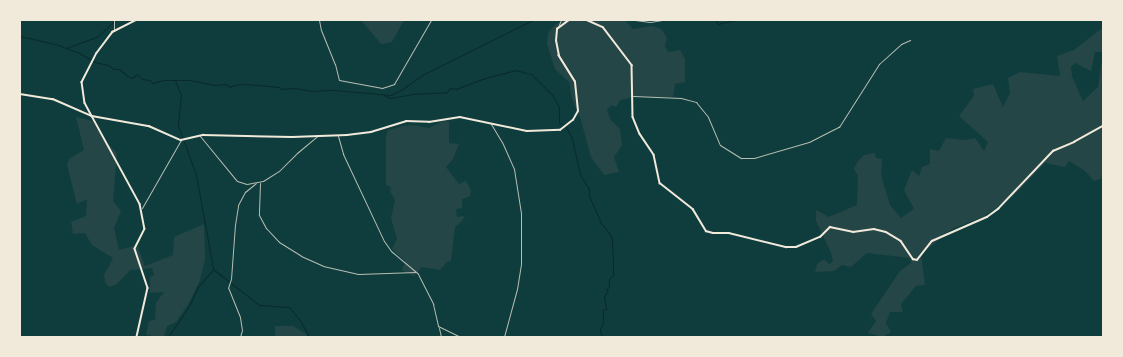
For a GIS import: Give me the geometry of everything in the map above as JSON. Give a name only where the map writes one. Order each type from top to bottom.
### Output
[{"type":"main road","points":[[137,20],[113,32],[91,62],[82,85],[85,103],[142,208],[145,228],[135,248],[146,280],[148,291],[137,337]]},
{"type":"main road","points":[[20,94],[48,98],[92,116],[149,126],[181,140],[199,135],[338,135],[371,132],[406,121],[429,122],[452,117],[463,117],[490,122],[527,131],[553,131],[566,127],[576,117],[578,107],[576,82],[557,49],[555,36],[558,27],[569,20]]},
{"type":"main road","points":[[587,20],[603,27],[630,61],[633,70],[633,117],[636,127],[654,155],[660,183],[693,209],[708,232],[729,233],[779,246],[796,247],[820,237],[830,227],[853,232],[874,229],[886,232],[901,241],[916,260],[932,241],[987,217],[998,209],[1053,151],[1074,142],[1103,126]]},
{"type":"street","points":[[113,32],[114,20]]},
{"type":"street","points":[[319,20],[321,30],[335,64],[339,80],[382,88],[394,84],[431,20]]},
{"type":"street","points":[[558,27],[561,20]]},
{"type":"street","points":[[635,20],[650,22],[662,20]]},
{"type":"street","points":[[633,96],[681,98],[696,102],[711,121],[720,145],[741,158],[754,158],[809,142],[839,127],[879,64],[901,44],[910,40]]},
{"type":"street","points":[[490,122],[502,142],[514,168],[522,213],[521,264],[504,337]]},
{"type":"street","points":[[199,135],[237,181],[244,184],[260,183],[279,171],[297,153],[318,136]]},
{"type":"street","points":[[338,135],[344,154],[384,241],[391,251],[416,272],[433,304],[441,337]]},
{"type":"street","points":[[142,208],[181,140]]},
{"type":"street","points":[[240,337],[242,330],[240,317],[228,288],[231,278],[238,204],[245,192],[256,183]]},
{"type":"street","points":[[260,183],[259,215],[266,228],[279,242],[301,256],[323,266],[358,274],[416,272]]},
{"type":"street","points":[[438,326],[461,337]]},
{"type":"shaded area","points":[[361,20],[404,20],[392,42],[381,44]]},
{"type":"shaded area","points":[[563,20],[625,20],[633,29],[652,26],[661,29],[667,38],[665,46],[668,52],[680,50],[685,59],[685,82],[675,84],[673,97],[633,97],[620,100],[616,107],[612,105],[607,109],[610,119],[620,129],[622,145],[614,157],[619,172],[604,175],[591,157],[581,120],[572,99],[569,82],[555,69],[547,44],[548,33],[555,25]]},
{"type":"shaded area","points":[[1101,29],[1103,31],[1103,52],[1103,178],[1094,181],[1085,171],[1069,161],[1065,167],[1045,163],[1013,196],[983,217],[952,229],[921,254],[925,285],[916,286],[901,304],[903,312],[890,312],[886,323],[891,332],[883,337],[868,333],[876,321],[871,314],[900,271],[911,263],[910,258],[867,253],[851,267],[842,265],[834,271],[815,272],[817,264],[824,259],[829,264],[833,262],[831,253],[816,221],[816,210],[829,217],[857,205],[858,176],[854,169],[858,161],[864,155],[875,153],[876,158],[882,159],[881,175],[890,205],[901,218],[914,209],[904,190],[912,170],[919,176],[922,167],[930,164],[930,149],[939,151],[946,138],[965,140],[975,138],[984,151],[988,142],[959,116],[974,96],[973,89],[993,84],[1003,107],[1010,93],[1008,78],[1020,72],[1060,76],[1057,56],[1074,50]],"holes":[[[1095,52],[1103,52],[1098,87],[1083,101],[1072,76],[1071,67],[1075,63],[1091,71]]]},
{"type":"shaded area","points":[[76,117],[93,121],[109,145],[117,153],[113,201],[121,211],[114,228],[119,250],[137,245],[145,266],[173,255],[174,237],[204,224],[205,259],[200,280],[189,303],[176,322],[167,326],[164,337],[146,335],[149,321],[155,320],[156,303],[164,292],[150,293],[150,277],[154,275],[152,268],[130,270],[117,284],[109,287],[105,282],[104,275],[113,258],[92,245],[85,233],[73,234],[71,222],[86,216],[87,199],[77,204],[67,165],[69,159],[84,150]]},
{"type":"shaded area","points":[[449,121],[449,143],[459,144],[453,159],[446,167],[459,184],[466,181],[471,190],[470,196],[462,199],[462,208],[456,209],[457,217],[465,216],[455,227],[451,261],[447,262],[440,270],[422,267],[414,276],[402,270],[405,261],[392,249],[397,239],[391,218],[395,200],[390,191],[391,187],[386,185],[386,137],[388,130],[403,126],[412,125],[429,128],[441,122]]},
{"type":"shaded area","points":[[275,326],[293,326],[306,334],[307,337],[275,337]]},
{"type":"waterway","points":[[66,48],[97,37],[115,20]]},
{"type":"waterway","points":[[20,36],[58,45],[79,53],[95,62],[108,65],[114,69],[119,69],[127,76],[132,78],[137,74],[142,79],[150,80],[152,83],[164,80],[189,80],[215,85],[226,84],[230,87],[245,84],[279,87],[282,89],[295,88],[312,91],[334,90],[391,95],[424,74],[533,20]]},
{"type":"waterway","points":[[715,20],[718,24],[735,20]]},
{"type":"waterway","points":[[384,95],[390,98],[413,94],[447,92],[450,88],[456,89],[482,79],[515,70],[531,74],[553,96],[559,107],[559,123],[565,125],[572,139],[580,175],[589,189],[589,196],[601,223],[612,239],[613,275],[609,279],[609,286],[606,290],[608,291],[604,296],[606,309],[603,310],[603,322],[600,330],[602,337]]},
{"type":"waterway","points":[[175,80],[181,95],[178,125],[196,175],[213,269],[259,305],[289,307],[300,320],[309,337]]},
{"type":"waterway","points":[[168,337],[189,306],[198,287],[213,270]]}]
